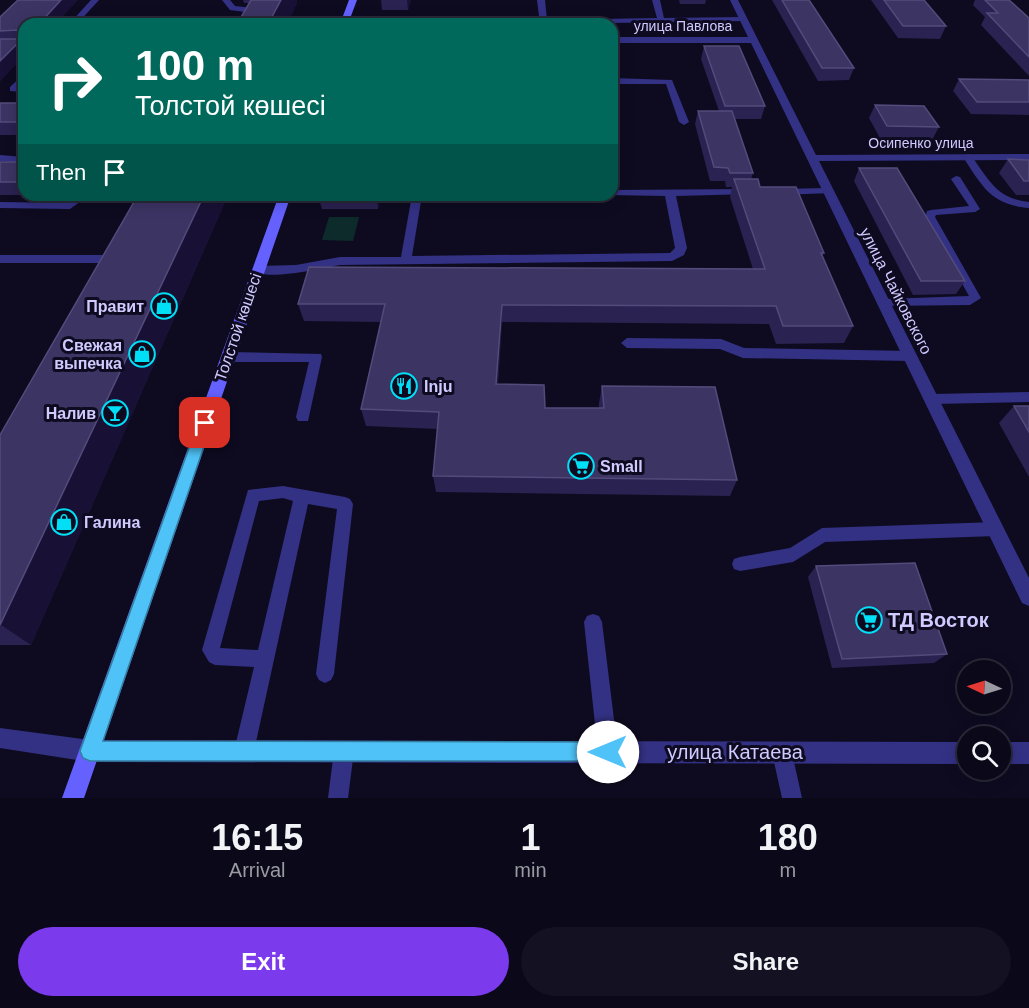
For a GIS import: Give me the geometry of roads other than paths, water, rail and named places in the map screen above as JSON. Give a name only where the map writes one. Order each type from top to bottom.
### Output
[{"type":"main road","points":[[346,18],[352,0]]},
{"type":"main road","name":"Толстой көшесі","points":[[73,798],[283,201]]},
{"type":"street","name":"улица Чайковского","points":[[734,0],[1029,597]]},
{"type":"street","name":"улица Павлова","points":[[618,40],[753,40]]},
{"type":"street","name":"Осипенко улица","points":[[813,158],[1029,157]]},
{"type":"street","name":"улица Катаева","points":[[0,738],[90,751],[957,753]]},
{"type":"street","points":[[1011,753],[1029,753]]},
{"type":"lane","points":[[78,18],[95,0]]},
{"type":"lane","points":[[226,0],[233,8],[250,10],[245,18]]},
{"type":"lane","points":[[541,0],[543,18]]},
{"type":"lane","points":[[656,0],[661,20]]},
{"type":"lane","points":[[618,21],[743,19]]},
{"type":"lane","points":[[618,81],[669,82],[684,122]]},
{"type":"lane","points":[[968,157],[996,197],[1012,204],[1029,206]]},
{"type":"lane","points":[[0,158],[18,160]]},
{"type":"lane","points":[[885,303],[970,301],[975,298],[930,217],[931,213],[936,212],[975,209],[956,179]]},
{"type":"lane","points":[[618,193],[828,191]]},
{"type":"lane","points":[[258,270],[296,269],[340,261],[672,257],[680,252],[681,248],[670,193]]},
{"type":"lane","points":[[0,205],[70,206],[76,201]]},
{"type":"lane","points":[[406,261],[416,201]]},
{"type":"lane","points":[[0,259],[106,260]]},
{"type":"lane","points":[[627,343],[721,344],[743,353],[910,356]]},
{"type":"lane","points":[[228,357],[316,357],[303,417]]},
{"type":"lane","points":[[932,399],[1029,397]]},
{"type":"lane","points":[[265,659],[215,656],[211,650],[253,495],[283,492],[345,504],[325,674]]},
{"type":"lane","points":[[244,751],[302,496]]},
{"type":"lane","points":[[740,564],[793,555],[822,535],[996,530]]},
{"type":"lane","points":[[593,622],[608,752]]},
{"type":"lane","points":[[338,798],[344,751]]},
{"type":"lane","points":[[782,753],[792,798]]},
{"type":"place","name":"Правит","points":[[164,306]]},
{"type":"place","name":"Свежая выпечка","points":[[142,354]]},
{"type":"place","name":"Inju","points":[[404,386]]},
{"type":"place","name":"Налив","points":[[115,413]]},
{"type":"place","name":"Small","points":[[581,466]]},
{"type":"place","name":"Галина","points":[[64,522]]},
{"type":"place","name":"ТД Восток","points":[[869,620]]}]
